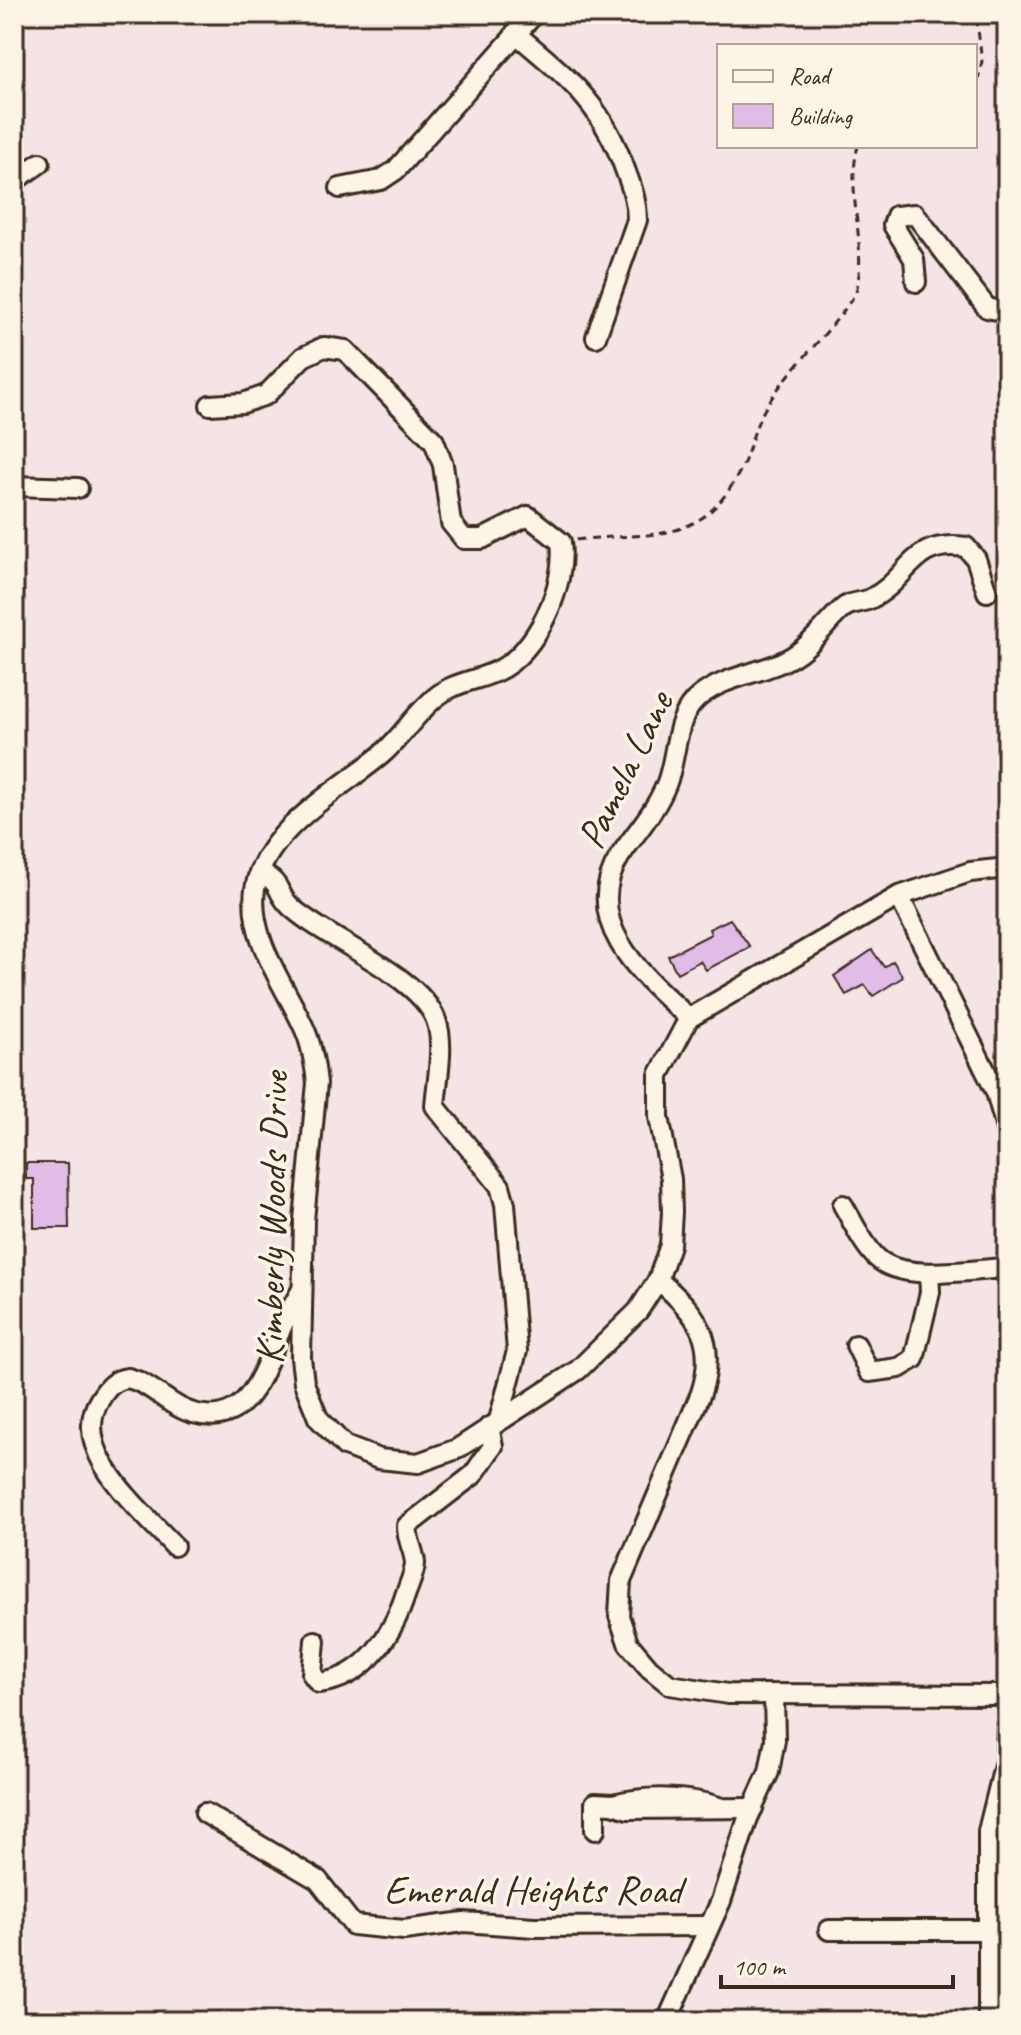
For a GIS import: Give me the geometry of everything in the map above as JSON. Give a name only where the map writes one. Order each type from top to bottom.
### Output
[{"type":"street","points":[[340,188],[381,180],[396,170],[534,14]]},
{"type":"street","points":[[515,33],[573,83],[597,109],[614,136],[637,203],[637,220],[596,337]]},
{"type":"street","points":[[14,181],[40,163]]},
{"type":"street","points":[[916,282],[914,259],[893,225],[896,216],[905,213],[915,214],[987,308],[1007,312]]},
{"type":"street","points":[[210,405],[243,403],[266,395],[303,357],[324,347],[345,350],[434,441],[443,465],[451,523],[464,539],[482,539],[528,516],[561,542]]},
{"type":"street","points":[[14,486],[78,488]]},
{"type":"street","name":"Kimberly Woods Drive","points":[[561,542],[563,557],[557,580],[543,619],[526,649],[499,671],[457,684],[436,697],[383,754],[327,795],[272,847],[259,872],[254,900],[257,929],[307,1033],[317,1083],[304,1220],[304,1383],[318,1418],[345,1446],[379,1459],[418,1463],[457,1449],[578,1370],[638,1311],[658,1280],[670,1245],[671,1179],[659,1117],[659,1075],[689,1018]]},
{"type":"street","name":"Pamela Lane","points":[[689,1018],[638,973],[617,942],[608,903],[619,858],[648,821],[667,782],[679,726],[697,697],[728,679],[757,672],[798,653],[844,606],[870,599],[907,564],[934,547],[966,547],[976,559],[987,592]]},
{"type":"street","points":[[689,1018],[899,896],[970,872],[1007,868]]},
{"type":"street","points":[[259,872],[276,880],[290,906],[419,994],[436,1020],[439,1044],[435,1106],[500,1186],[505,1204],[517,1351],[494,1423],[493,1446],[473,1475],[407,1526],[407,1541],[415,1563],[395,1628],[363,1665],[335,1681],[319,1683],[312,1674],[315,1641]]},
{"type":"street","points":[[899,896],[996,1092],[1007,1132]]},
{"type":"street","points":[[843,1205],[875,1257],[888,1266],[929,1273],[1007,1268]]},
{"type":"street","points":[[856,1345],[869,1372],[899,1368],[914,1359],[930,1292],[929,1273]]},
{"type":"street","points":[[658,1280],[695,1316],[705,1341],[707,1367],[701,1393],[621,1581],[619,1616],[628,1643],[649,1668],[670,1685],[728,1694],[1007,1695]]},
{"type":"street","points":[[174,1546],[103,1469],[92,1427],[97,1402],[110,1385],[128,1378],[152,1387],[195,1414],[213,1415],[236,1409],[260,1383],[282,1327],[302,1288]]},
{"type":"street","points":[[668,2019],[709,1926],[769,1772],[775,1740],[774,1695]]},
{"type":"street","points":[[988,2021],[988,1831],[1006,1758],[1007,1725]]},
{"type":"street","points":[[595,1830],[595,1803],[700,1800],[719,1807],[753,1808]]},
{"type":"street","name":"Emerald Heights Road","points":[[205,1813],[318,1880],[353,1925],[404,1930],[464,1922],[534,1927],[709,1926]]},
{"type":"street","points":[[829,1930],[988,1930]]},
{"type":"path","points":[[976,14],[982,61],[977,85]]},
{"type":"path","points":[[561,542],[675,531],[707,517],[726,497],[742,469],[762,414],[856,292],[862,269],[855,178],[858,148]]},
{"type":"building","points":[[730,919],[750,947],[706,970],[700,961],[677,973],[668,956],[711,934],[709,929]]},
{"type":"building","points":[[872,950],[884,967],[893,961],[903,977],[873,996],[865,985],[846,995],[834,976]]},
{"type":"building","points":[[26,1163],[68,1163],[69,1228],[34,1228],[34,1179],[26,1179]]}]
